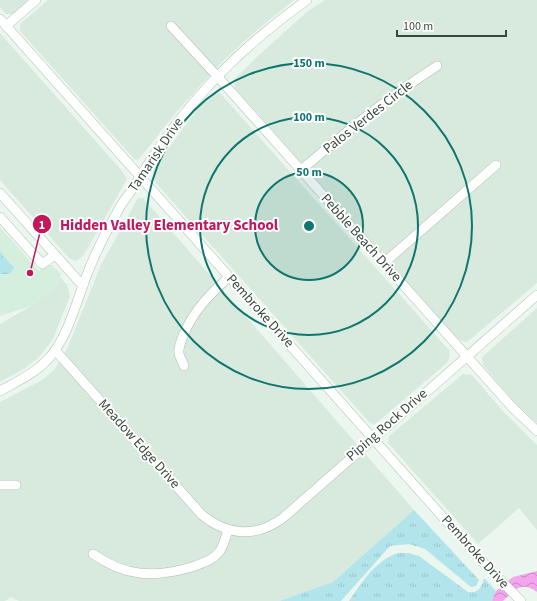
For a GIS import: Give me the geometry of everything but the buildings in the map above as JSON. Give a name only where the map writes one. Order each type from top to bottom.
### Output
[{"type":"street","points":[[6,26],[36,0]]},
{"type":"street","name":"Tamarisk Drive","points":[[0,391],[29,375],[40,367],[55,350],[66,330],[100,243],[140,176],[172,129],[217,76],[253,42],[306,0]]},
{"type":"street","name":"Pembroke Drive","points":[[0,19],[494,574],[521,601]]},
{"type":"street","name":"Pebble Beach Drive","points":[[171,26],[512,407],[537,431]]},
{"type":"street","name":"Palos Verdes Circle","points":[[301,170],[355,124],[384,102],[437,66]]},
{"type":"street","points":[[384,263],[496,165]]},
{"type":"street","points":[[0,193],[83,286]]},
{"type":"street","points":[[0,217],[42,264],[55,255]]},
{"type":"street","points":[[184,366],[179,353],[189,324],[202,304],[229,277]]},
{"type":"street","name":"Piping Rock Drive","points":[[228,530],[237,532],[254,531],[269,527],[278,522],[537,295]]},
{"type":"street","name":"Meadow Edge Drive","points":[[55,350],[202,515],[210,522],[228,530]]},
{"type":"street","points":[[0,485],[16,485]]},
{"type":"street","points":[[94,554],[115,567],[128,571],[164,574],[206,562],[213,558],[223,545],[228,530]]},
{"type":"shaded area","points":[[0,0],[28,0],[13,14],[6,14],[0,7]]},
{"type":"shaded area","points":[[48,0],[294,0],[258,29],[223,61],[179,109],[139,159],[135,160],[20,31],[20,24]]},
{"type":"shaded area","points":[[325,0],[537,0],[537,283],[467,342],[461,341],[450,331],[235,88],[234,80],[259,55],[308,11]]},
{"type":"shaded area","points":[[0,33],[122,171],[127,179],[83,256],[76,261],[69,258],[0,180]]},
{"type":"shaded area","points":[[220,93],[449,350],[450,356],[447,363],[374,425],[369,422],[155,182],[153,169],[199,107],[213,94]]},
{"type":"shaded area","points":[[138,198],[143,198],[414,510],[333,582],[279,601],[19,601],[11,597],[5,601],[0,601],[0,402],[42,380],[54,370],[67,349],[101,265]]},
{"type":"shaded area","points":[[0,227],[39,271],[48,265],[52,265],[61,274],[56,287],[31,306],[0,316]]},
{"type":"shaded area","points":[[60,277],[67,285],[70,296],[53,339],[40,356],[25,368],[0,382],[0,324],[31,306],[56,287]]},
{"type":"shaded area","points":[[537,308],[537,423],[518,406],[483,365],[482,357]]},
{"type":"shaded area","points":[[463,374],[472,375],[503,411],[537,445],[537,530],[519,508],[478,544],[388,443],[389,436]]},
{"type":"green space","points":[[0,252],[14,268],[10,274],[0,274]]},
{"type":"green space","points":[[414,510],[479,580],[476,586],[471,587],[425,549],[409,544],[390,546],[341,601],[279,601],[333,582]]},
{"type":"green space","points":[[398,553],[408,553],[419,556],[468,592],[477,591],[484,578],[496,591],[492,601],[349,601],[364,579],[376,566],[390,556]]},
{"type":"water","points":[[537,571],[537,592],[527,587],[523,587],[515,590],[503,601],[492,601],[496,591],[513,577]]},
{"type":"place","name":"Hidden Valley Elementary School","points":[[30,273]]}]
